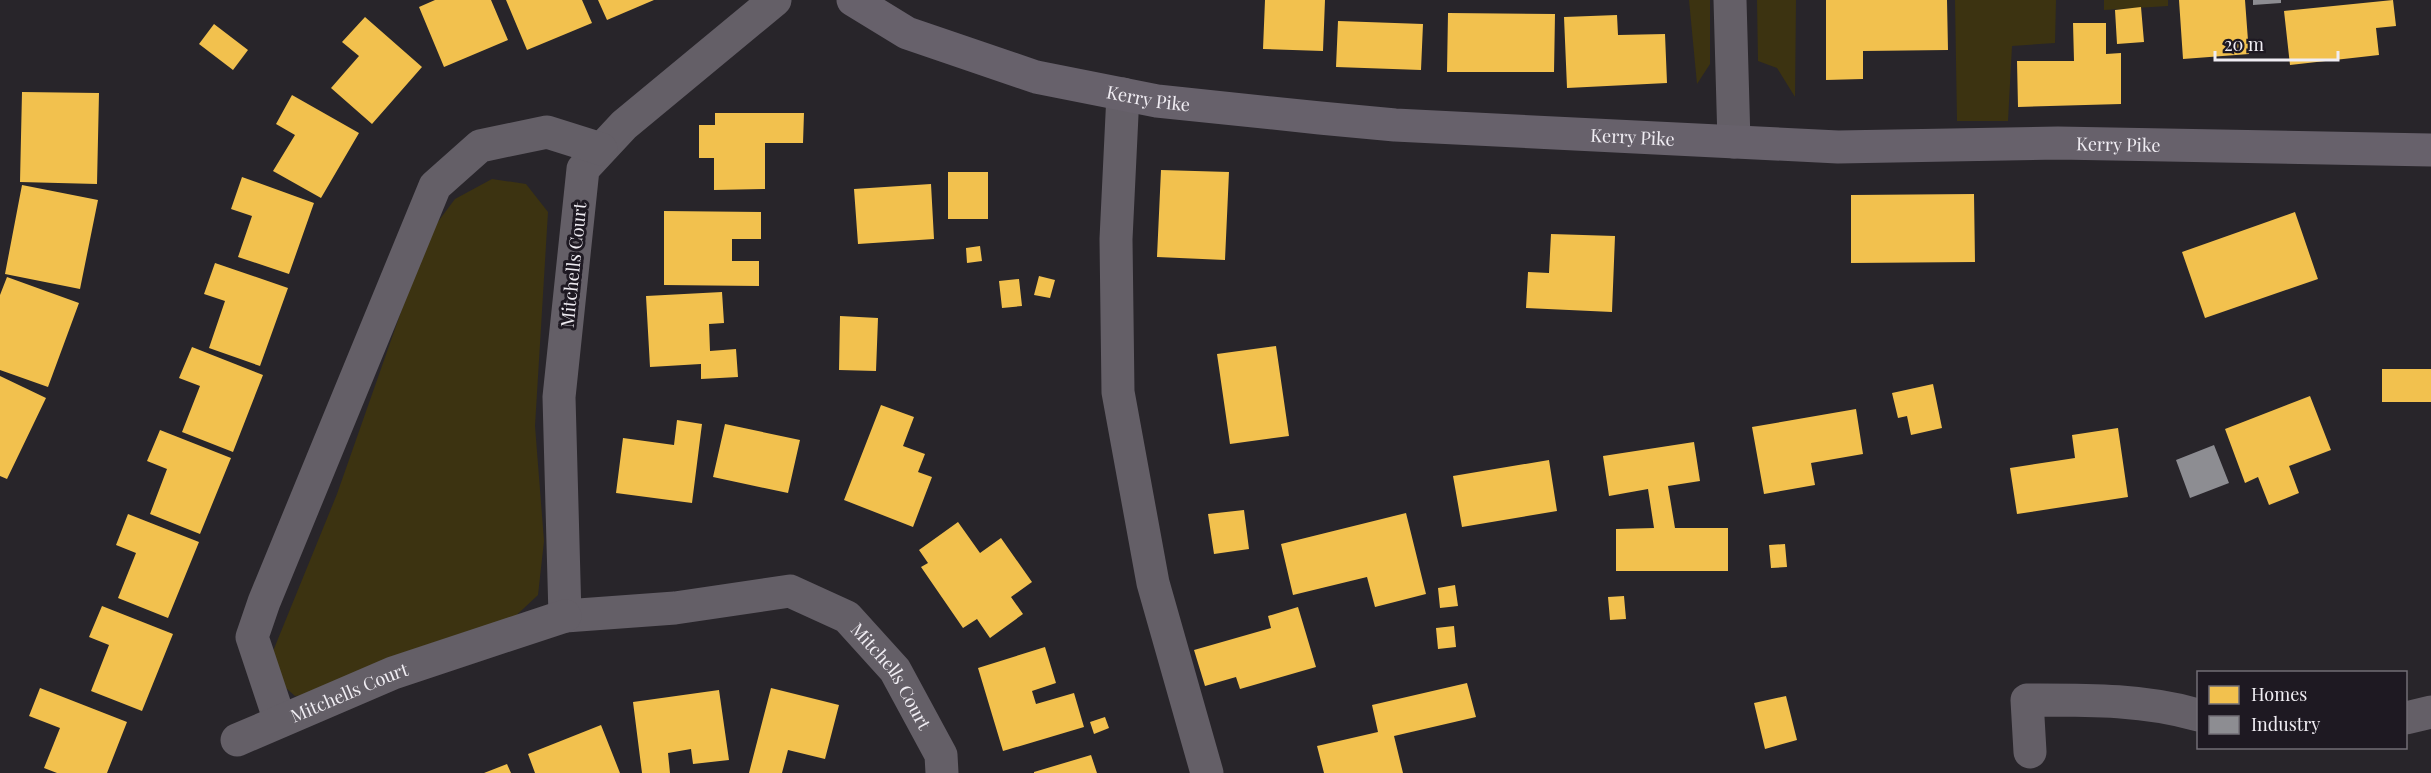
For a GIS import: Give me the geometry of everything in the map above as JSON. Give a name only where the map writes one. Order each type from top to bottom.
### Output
[{"type":"street","name":"Mitchells Court","points":[[565,616],[559,397],[583,169],[624,125],[775,0]]},
{"type":"street","name":"Kerry Pike","points":[[854,0],[870,13],[915,36],[1036,76],[1157,101],[1395,125],[1838,147],[2058,143],[2431,150]]},
{"type":"street","points":[[1730,0],[1734,142]]},
{"type":"street","points":[[1123,94],[1116,239],[1118,392],[1153,583],[1207,773]]},
{"type":"street","points":[[280,721],[252,637],[264,602],[435,186],[480,146],[547,132],[601,149]]},
{"type":"street","name":"Mitchells Court","points":[[237,740],[393,673],[565,616],[675,608],[790,591],[847,617],[895,670],[941,754],[942,773]]},
{"type":"street","points":[[2030,752],[2027,700],[2107,701],[2174,708],[2197,714]]},
{"type":"street","points":[[2407,718],[2431,712]]},
{"type":"shaded area","points":[[1689,0],[1710,0],[1710,64],[1697,84]]},
{"type":"shaded area","points":[[1757,0],[1796,0],[1795,97],[1777,68],[1758,61]]},
{"type":"shaded area","points":[[1955,0],[2056,0],[2055,43],[2012,46],[2008,121],[1957,121]]},
{"type":"shaded area","points":[[2104,0],[2168,0],[2168,6],[2104,10]]},
{"type":"shaded area","points":[[492,179],[526,184],[548,212],[535,426],[544,541],[538,595],[507,624],[316,694],[295,696],[278,681],[269,661],[337,494],[428,235],[455,199]]},
{"type":"building: Homes","points":[[435,0],[491,0],[508,40],[444,67],[419,7]]},
{"type":"building: Homes","points":[[506,0],[582,0],[592,23],[527,50]]},
{"type":"building: Homes","points":[[598,0],[654,0],[607,20]]},
{"type":"building: Homes","points":[[1265,0],[1325,0],[1323,51],[1263,49]]},
{"type":"building: Homes","points":[[1826,0],[1947,0],[1948,50],[1863,51],[1863,79],[1826,80]]},
{"type":"building: Homes","points":[[2179,0],[2245,0],[2249,54],[2183,59]]},
{"type":"building: Homes","points":[[2393,0],[2396,26],[2376,28],[2379,55],[2290,65],[2284,11]]},
{"type":"building: Homes","points":[[2141,7],[2144,42],[2117,44],[2115,10]]},
{"type":"building: Homes","points":[[1448,13],[1555,14],[1554,72],[1447,72]]},
{"type":"building: Homes","points":[[1617,15],[1618,35],[1665,34],[1667,83],[1567,88],[1564,17]]},
{"type":"building: Homes","points":[[365,17],[422,67],[372,124],[331,88],[359,56],[342,42]]},
{"type":"building: Homes","points":[[1338,21],[1423,24],[1421,70],[1336,67]]},
{"type":"building: Homes","points":[[2073,23],[2106,23],[2106,54],[2121,53],[2121,104],[2018,107],[2017,61],[2074,61]]},
{"type":"building: Homes","points":[[214,24],[248,50],[233,70],[199,44]]},
{"type":"building: Homes","points":[[22,92],[99,93],[97,184],[20,182]]},
{"type":"building: Homes","points":[[292,95],[359,133],[321,198],[273,171],[295,135],[276,124]]},
{"type":"building: Homes","points":[[715,113],[804,113],[803,143],[765,143],[765,189],[714,190],[714,158],[699,158],[699,125],[715,125]]},
{"type":"building: Homes","points":[[1161,170],[1229,172],[1225,260],[1157,257]]},
{"type":"building: Homes","points":[[948,172],[988,172],[988,219],[948,219]]},
{"type":"building: Homes","points":[[242,177],[314,203],[289,274],[238,257],[252,216],[231,209]]},
{"type":"building: Homes","points":[[931,184],[934,239],[858,244],[854,189]]},
{"type":"building: Homes","points":[[22,185],[98,200],[80,289],[5,274]]},
{"type":"building: Homes","points":[[1974,194],[1975,262],[1851,263],[1851,195]]},
{"type":"building: Homes","points":[[664,211],[761,212],[761,239],[732,239],[732,261],[759,261],[759,286],[664,285]]},
{"type":"building: Homes","points":[[2295,212],[2318,279],[2205,318],[2182,252]]},
{"type":"building: Homes","points":[[1551,234],[1615,236],[1612,312],[1526,308],[1528,272],[1549,273]]},
{"type":"building: Homes","points":[[980,246],[982,261],[967,263],[966,248]]},
{"type":"building: Homes","points":[[215,263],[288,288],[260,366],[209,348],[225,301],[204,294]]},
{"type":"building: Homes","points":[[1039,276],[1055,280],[1050,298],[1034,295]]},
{"type":"building: Homes","points":[[7,277],[79,303],[48,387],[0,370],[0,295]]},
{"type":"building: Homes","points":[[1019,279],[1022,306],[1002,308],[999,281]]},
{"type":"building: Homes","points":[[722,292],[724,323],[709,324],[710,351],[736,349],[738,377],[701,379],[701,364],[650,367],[646,296]]},
{"type":"building: Homes","points":[[840,316],[878,318],[876,371],[839,370]]},
{"type":"building: Homes","points":[[1276,346],[1289,436],[1230,444],[1217,354]]},
{"type":"building: Homes","points":[[192,347],[263,375],[233,452],[182,432],[200,386],[179,378]]},
{"type":"building: Homes","points":[[2382,369],[2431,369],[2431,402],[2382,402]]},
{"type":"building: Homes","points":[[0,376],[46,398],[7,479],[0,476]]},
{"type":"building: Homes","points":[[1933,384],[1942,428],[1911,435],[1907,416],[1898,418],[1892,393]]},
{"type":"building: Homes","points":[[2310,396],[2331,450],[2289,466],[2299,493],[2269,505],[2258,477],[2245,483],[2225,429]]},
{"type":"building: Homes","points":[[881,405],[914,417],[903,446],[925,454],[918,472],[932,477],[913,527],[844,500]]},
{"type":"building: Homes","points":[[1856,409],[1863,454],[1811,463],[1815,485],[1764,494],[1752,427]]},
{"type":"building: Homes","points":[[677,420],[702,424],[692,503],[616,493],[623,438],[674,445]]},
{"type":"building: Homes","points":[[725,424],[800,440],[788,493],[713,477]]},
{"type":"building: Homes","points":[[2118,428],[2128,497],[2017,514],[2010,468],[2075,458],[2072,435]]},
{"type":"building: Homes","points":[[160,430],[231,458],[200,534],[150,514],[167,469],[147,461]]},
{"type":"building: Homes","points":[[1694,442],[1700,481],[1668,486],[1675,528],[1728,528],[1728,571],[1616,571],[1616,529],[1654,528],[1648,489],[1609,496],[1603,456]]},
{"type":"building: Homes","points":[[1549,460],[1557,511],[1462,527],[1453,476]]},
{"type":"building: Homes","points":[[1244,510],[1249,549],[1214,554],[1208,514]]},
{"type":"building: Homes","points":[[1406,513],[1426,594],[1375,607],[1367,577],[1293,595],[1281,544]]},
{"type":"building: Homes","points":[[128,514],[199,542],[168,618],[118,598],[136,553],[116,545]]},
{"type":"building: Homes","points":[[958,522],[980,553],[1001,538],[1032,582],[1011,597],[1023,614],[990,638],[977,619],[963,628],[921,567],[928,563],[919,550]]},
{"type":"building: Homes","points":[[1785,544],[1787,567],[1771,568],[1769,545]]},
{"type":"building: Homes","points":[[1455,585],[1458,606],[1440,608],[1438,588]]},
{"type":"building: Homes","points":[[1624,596],[1626,619],[1610,620],[1608,597]]},
{"type":"building: Homes","points":[[102,606],[173,634],[142,711],[91,691],[109,645],[89,637]]},
{"type":"building: Homes","points":[[1298,607],[1316,667],[1240,689],[1236,677],[1205,686],[1194,650],[1271,628],[1268,616]]},
{"type":"building: Homes","points":[[1454,626],[1456,647],[1438,649],[1436,628]]},
{"type":"building: Homes","points":[[1045,647],[1056,683],[1032,691],[1036,704],[1074,693],[1084,727],[1003,751],[978,668]]},
{"type":"building: Homes","points":[[1467,683],[1476,717],[1394,736],[1403,773],[1324,773],[1317,746],[1378,732],[1372,705]]},
{"type":"building: Homes","points":[[40,688],[127,722],[107,773],[57,773],[44,768],[60,728],[29,716]]},
{"type":"building: Homes","points":[[771,688],[839,705],[825,759],[788,750],[782,773],[749,773]]},
{"type":"building: Homes","points":[[719,690],[729,760],[693,764],[691,749],[668,753],[670,773],[642,773],[633,702]]},
{"type":"building: Homes","points":[[1786,696],[1797,740],[1765,749],[1754,703]]},
{"type":"building: Homes","points":[[1105,717],[1109,728],[1094,734],[1090,722]]},
{"type":"building: Homes","points":[[601,725],[620,773],[535,773],[528,754]]},
{"type":"building: Homes","points":[[1091,755],[1097,773],[1034,773],[1034,772]]},
{"type":"building: Homes","points":[[507,764],[511,773],[484,773]]},
{"type":"building: Industry","points":[[2253,0],[2281,0],[2281,3],[2253,5]]},
{"type":"building: Industry","points":[[2214,445],[2229,483],[2190,498],[2176,460]]}]
